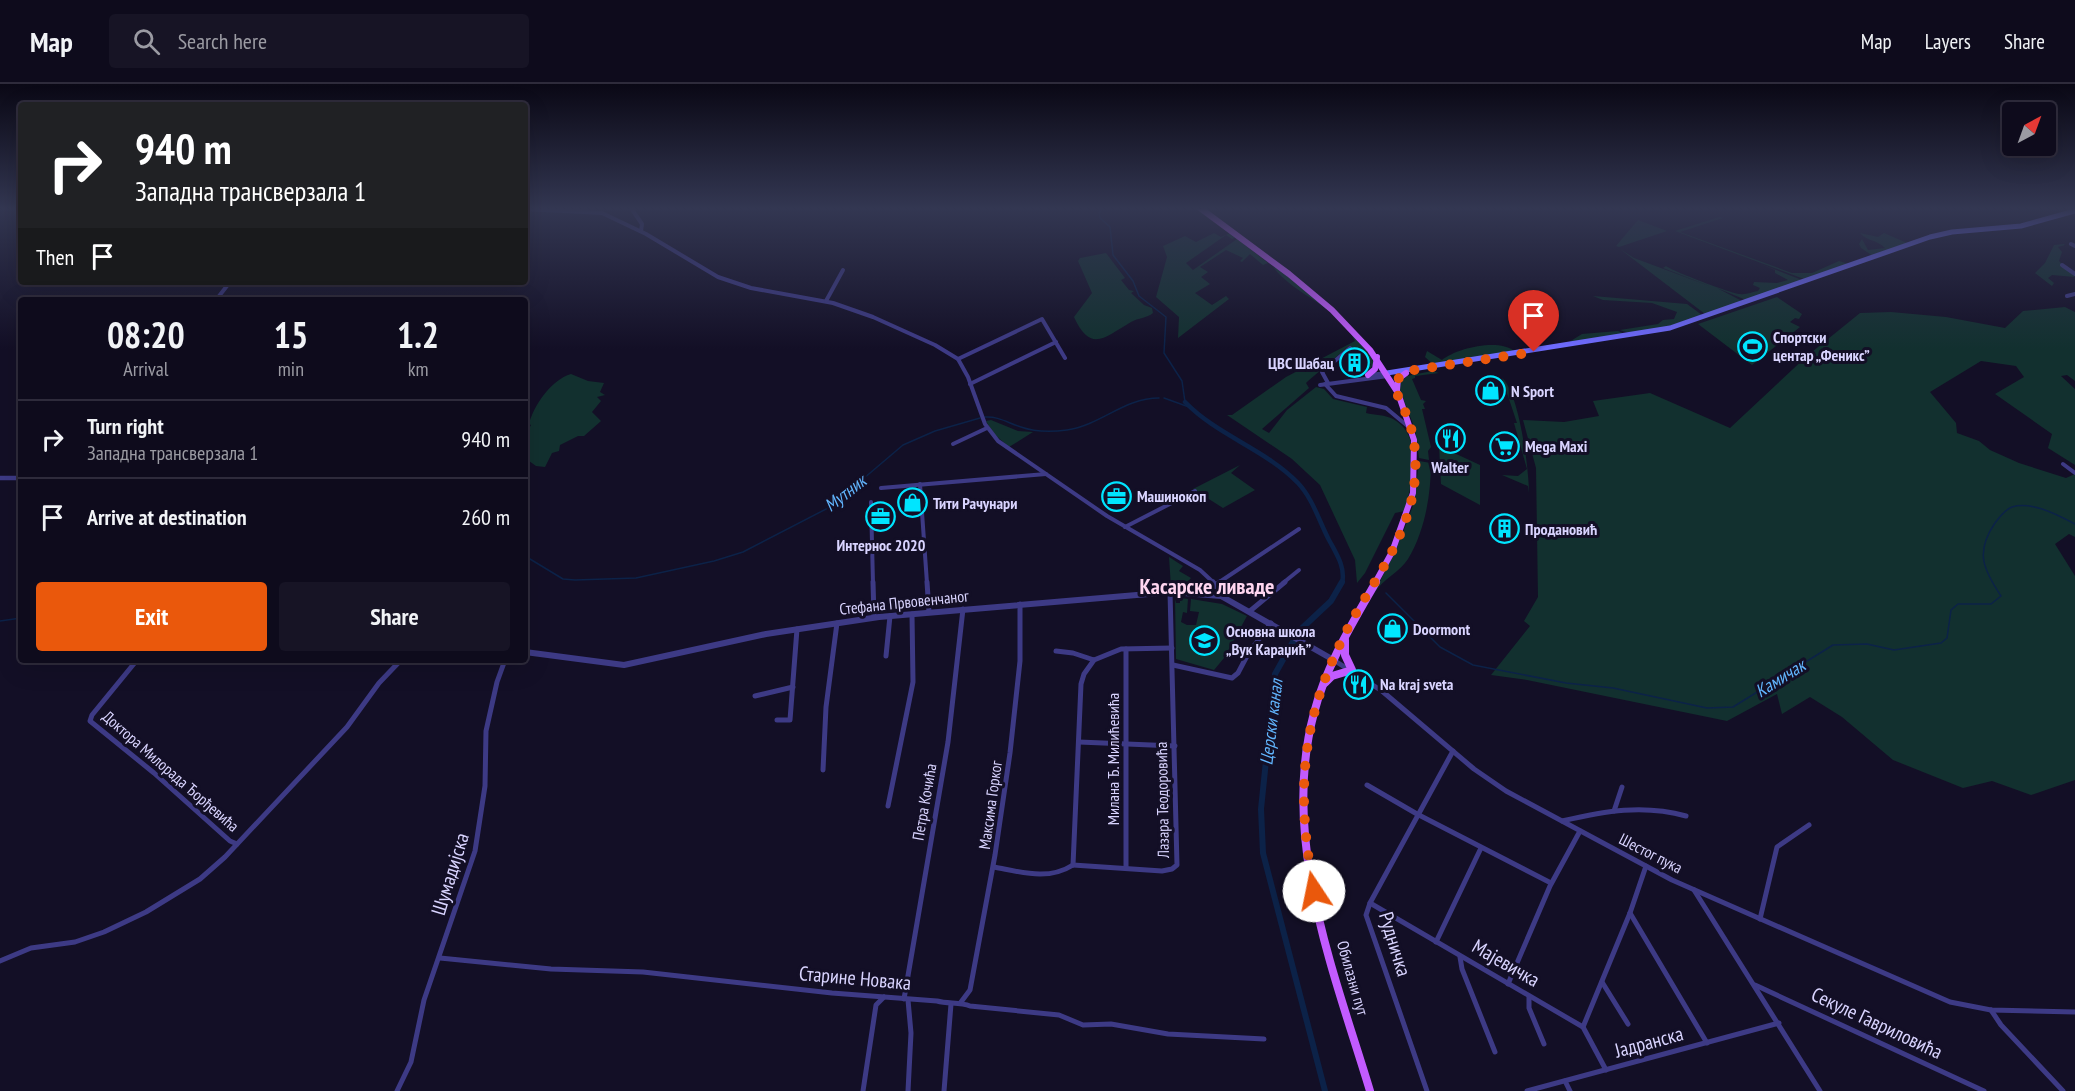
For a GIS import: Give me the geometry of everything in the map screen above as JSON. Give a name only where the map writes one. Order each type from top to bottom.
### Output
[{"type":"main road","name":"Обилазни пут","points":[[1261,255],[1336,312],[1360,335],[1388,375],[1411,428],[1415,473],[1407,518],[1393,550],[1332,659],[1321,687],[1312,721],[1305,771],[1304,814],[1307,848],[1321,918],[1370,1091]]},
{"type":"main road","points":[[1388,375],[1661,330],[1878,255]]},
{"type":"main road","points":[[1368,375],[1375,369],[1377,357]]},
{"type":"main road","points":[[1388,375],[1414,370]]},
{"type":"main road","points":[[1398,395],[1397,381],[1406,373]]},
{"type":"main road","points":[[1321,687],[1332,676],[1352,670],[1345,655],[1344,637]]},
{"type":"street","points":[[680,255],[733,283],[826,301],[873,317],[943,349],[958,359],[982,418],[992,435],[1008,449],[1125,527],[1200,570],[1223,597]]},
{"type":"street","points":[[2062,265],[2075,274]]},
{"type":"street","points":[[826,301],[843,270]]},
{"type":"street","points":[[218,297],[228,285]]},
{"type":"street","points":[[2067,296],[2075,294]]},
{"type":"street","points":[[958,359],[1042,319],[1065,358]]},
{"type":"street","points":[[970,384],[1056,342]]},
{"type":"street","points":[[1350,348],[1322,372],[1324,384],[1336,396],[1388,409],[1411,428]]},
{"type":"street","points":[[1359,379],[1368,375],[1388,375]]},
{"type":"street","points":[[1324,384],[1388,375]]},
{"type":"street","points":[[953,444],[987,428]]},
{"type":"street","points":[[2063,464],[2075,473]]},
{"type":"street","points":[[881,488],[1047,473]]},
{"type":"street","points":[[0,478],[18,478]]},
{"type":"street","points":[[920,484],[929,612]]},
{"type":"street","points":[[1125,527],[1195,491]]},
{"type":"street","points":[[871,502],[873,617]]},
{"type":"street","points":[[1215,585],[1299,529]]},
{"type":"street","points":[[1250,611],[1299,570]]},
{"type":"street","name":"Стефана Првовенчаног","points":[[528,651],[624,665],[797,629],[873,617],[1170,592],[1223,597],[1332,659]]},
{"type":"street","name":"Лазара Теодоровића","points":[[1073,865],[1162,871],[1177,866],[1170,592]]},
{"type":"street","name":"Максима Горког","points":[[960,1003],[970,990],[1009,776],[1020,657],[1020,604]]},
{"type":"street","name":"Петра Кочића","points":[[908,1091],[911,1024],[906,1000],[954,703],[963,609]]},
{"type":"street","points":[[888,806],[913,682],[912,613]]},
{"type":"street","points":[[886,656],[890,616]]},
{"type":"street","points":[[823,770],[826,706],[837,623]]},
{"type":"street","points":[[1173,665],[1232,678],[1238,673],[1248,654],[1271,623]]},
{"type":"street","points":[[777,720],[790,720],[797,629]]},
{"type":"street","points":[[994,867],[1052,875],[1063,872],[1073,865],[1081,684],[1084,674],[1094,660],[1110,652],[1126,649],[1172,648]]},
{"type":"street","name":"Милана Ђ. Милићевића","points":[[1126,649],[1126,868]]},
{"type":"street","points":[[1056,651],[1073,653],[1094,660]]},
{"type":"street","name":"Шестог пука","points":[[1332,659],[1382,691],[1490,781],[1694,890],[1934,996],[1963,1006],[1991,1010],[2075,1012]]},
{"type":"street","name":"Доктора Милорада Ђорђевића","points":[[135,663],[92,715],[90,721],[230,841],[237,844]]},
{"type":"street","name":"Доктора Милорада Ђорђевића","points":[[0,961],[31,948],[90,937],[129,921],[200,879],[237,844],[347,728],[379,683],[398,663]]},
{"type":"street","name":"Шумадијска","points":[[397,1091],[409,1070],[424,1000],[475,851],[485,786],[486,731],[497,682],[504,663]]},
{"type":"street","points":[[755,696],[793,687]]},
{"type":"street","points":[[1078,742],[1174,746]]},
{"type":"street","name":"Рудничка","points":[[1427,1091],[1366,915],[1370,903],[1417,814],[1453,751]]},
{"type":"street","points":[[1367,785],[1417,814],[1551,883]]},
{"type":"street","points":[[1614,811],[1622,787]]},
{"type":"street","points":[[1562,820],[1650,806],[1686,816]]},
{"type":"street","points":[[1760,919],[1777,847],[1809,825]]},
{"type":"street","points":[[1508,984],[1551,883],[1566,852],[1580,831]]},
{"type":"street","points":[[1436,942],[1481,848]]},
{"type":"street","points":[[1606,1070],[1583,1027],[1630,913],[1646,866]]},
{"type":"street","points":[[1694,890],[1820,1091]]},
{"type":"street","name":"Мајевичка","points":[[1370,903],[1583,1027]]},
{"type":"street","points":[[1630,913],[1707,1043]]},
{"type":"street","points":[[1460,956],[1462,969],[1495,1052]]},
{"type":"street","name":"Старине Новака","points":[[440,958],[534,968],[643,972],[906,1000],[960,1003],[1059,1015],[1083,1025],[1111,1024],[1168,1034],[1264,1039]]},
{"type":"street","points":[[1602,982],[1628,1024]]},
{"type":"street","name":"Секуле Гавриловића","points":[[1755,985],[1984,1091]]},
{"type":"street","points":[[1529,996],[1529,1008],[1544,1044]]},
{"type":"street","points":[[863,1091],[874,1012],[876,1005],[884,997]]},
{"type":"street","points":[[944,1091],[951,1004]]},
{"type":"street","points":[[1991,1010],[2001,1025],[2063,1091]]},
{"type":"street","name":"Јадранска","points":[[1527,1091],[1779,1023]]},
{"type":"street","points":[[1565,1081],[1570,1091]]},
{"type":"green space","points":[[1108,255],[1125,278],[1121,280],[1129,290],[1134,291],[1131,293],[1144,305],[1152,308],[1153,313],[1131,322],[1106,337],[1093,339],[1086,336],[1074,317],[1092,293],[1078,261],[1080,258]]},
{"type":"green space","points":[[1166,255],[1197,255],[1186,263],[1193,270],[1214,255],[1218,255],[1200,267],[1208,272],[1201,277],[1210,284],[1195,293],[1212,305],[1226,296],[1229,299],[1178,338],[1179,317],[1156,297]]},
{"type":"green space","points":[[1237,255],[1249,255],[1242,262],[1240,261],[1243,258]]},
{"type":"green space","points":[[1251,255],[1258,255],[1268,263],[1263,265]]},
{"type":"green space","points":[[1628,255],[1712,287],[1663,268],[1666,266],[1702,282],[1740,294],[1758,291],[1760,288],[1753,285],[1754,282],[1777,283],[1788,280],[1775,273],[1775,270],[1758,263],[1802,280],[1746,300],[1717,288],[1742,301],[1705,314]]},
{"type":"green space","points":[[1739,255],[1792,273],[1812,273],[1839,261],[1849,264],[1804,279]]},
{"type":"green space","points":[[2049,255],[2061,255],[2059,261],[2075,277],[2052,275],[2048,278],[2054,283],[2052,286],[2035,273]]},
{"type":"green space","points":[[1273,267],[1284,272],[1314,294],[1346,324],[1369,353],[1374,364],[1367,372],[1351,377],[1351,371],[1353,374],[1364,372],[1363,369],[1371,365],[1362,351],[1349,346],[1308,381],[1306,383],[1309,388],[1262,429],[1269,433],[1287,410],[1316,387],[1324,389],[1333,399],[1367,407],[1366,413],[1393,419],[1403,427],[1409,437],[1413,462],[1405,511],[1395,513],[1365,573],[1357,583],[1355,560],[1320,485],[1292,459],[1227,415],[1232,415],[1286,377],[1355,341],[1339,319],[1293,286]]},
{"type":"green space","points":[[1593,296],[1687,304],[1702,315],[1649,331],[1628,332],[1620,330],[1674,319],[1677,312],[1652,303],[1603,300]]},
{"type":"green space","name":"Спортски центар „Феникс”","points":[[1777,297],[1802,314],[1799,319],[1795,318],[1790,322],[1800,327],[1752,365],[1698,324]]},
{"type":"green space","points":[[2065,307],[2075,312],[2075,381],[2067,375],[2061,376],[2075,389],[2075,465],[2048,448],[2052,434],[1995,394],[2024,377],[2016,366],[1981,361],[1930,392],[1956,423],[1957,433],[1979,441],[1990,450],[2019,463],[2066,478],[2075,474],[2075,537],[2069,534],[2055,544],[2075,576],[2075,780],[2031,795],[1992,781],[1963,788],[1893,760],[1842,717],[1810,697],[1782,714],[1777,694],[1727,721],[1527,680],[1491,675],[1530,626],[1524,621],[1538,597],[1536,468],[1523,420],[1564,422],[1599,416],[1593,401],[1650,393],[1730,428],[1807,356],[1860,313],[1891,312],[1946,317],[2005,328],[2023,311]]},
{"type":"green space","points":[[1618,331],[1627,335],[1434,365],[1425,357],[1427,351],[1442,360],[1467,348],[1488,345],[1507,347],[1514,351],[1569,342],[1582,334]]},
{"type":"green space","points":[[1432,371],[1439,373],[1415,376],[1412,379],[1421,400],[1426,401],[1423,404],[1425,409],[1422,409],[1431,447],[1428,451],[1429,460],[1419,458],[1415,429],[1398,385],[1407,376]]},
{"type":"green space","points":[[571,374],[588,381],[604,383],[600,392],[605,395],[597,397],[601,401],[592,412],[601,421],[584,436],[578,436],[560,445],[559,451],[552,453],[545,467],[536,466],[528,460],[528,430],[531,417],[544,394]]},
{"type":"green space","points":[[1502,378],[1508,386],[1518,414],[1525,450],[1527,467],[1529,493],[1528,486],[1502,475],[1518,476],[1527,469],[1514,423],[1517,423]]},
{"type":"green space","points":[[991,420],[1018,431],[1033,432],[1009,447],[994,434],[986,421]]},
{"type":"green space","points":[[1439,446],[1480,465],[1480,505],[1441,484]]},
{"type":"green space","points":[[1419,461],[1431,463],[1428,500],[1419,537],[1405,564],[1382,583],[1375,592],[1402,535],[1414,503]]},
{"type":"green space","points":[[1240,465],[1231,473],[1255,490],[1223,508],[1193,489]]},
{"type":"green space","points":[[1169,557],[1183,566],[1179,571],[1191,578],[1183,587],[1171,587]]},
{"type":"green space","name":"Основна школа „Вук Караџић”","points":[[1175,598],[1176,603],[1180,603],[1180,598],[1188,599],[1187,613],[1183,612],[1181,622],[1187,625],[1196,625],[1199,612],[1190,611],[1191,599],[1222,604],[1247,616],[1224,658],[1214,670],[1176,659]]},
{"type":"waterway","points":[[1113,255],[1133,281],[1139,296],[1166,317],[1164,353],[1182,381],[1185,402]]},
{"type":"waterway","name":"Мутник","points":[[985,417],[999,419],[1032,430],[1061,431],[1091,423],[1135,402],[1159,398]]},
{"type":"waterway","name":"Мутник","points":[[1164,398],[1189,407]]},
{"type":"waterway","name":"Церски канал","points":[[1185,402],[1198,414],[1271,461],[1298,483],[1312,503],[1340,561],[1343,572],[1342,583]]},
{"type":"waterway","name":"Мутник","points":[[528,558],[563,579],[575,580],[636,578],[714,561],[743,552],[830,507],[903,445],[935,431],[980,418]]},
{"type":"waterway","name":"Камичак","points":[[1386,593],[1440,647],[1473,665],[1566,683],[1613,688],[1707,708],[1733,707],[1833,645],[1867,644],[1894,650],[1941,643],[1947,638],[1951,610],[1958,604],[1991,604],[2001,596],[1986,569],[1983,552],[1989,533],[2000,516],[2009,508],[2036,507],[2075,524]]},
{"type":"waterway","name":"Церски канал","points":[[1325,1091],[1263,853],[1261,809],[1275,674],[1299,631],[1331,601],[1342,582]]},
{"type":"waterway","name":"Мутник","points":[[0,621],[18,618]]},
{"type":"place","name":"Спортски центар „Феникс”","points":[[1752,346]]},
{"type":"place","name":"ЦВС Шабац","points":[[1355,363]]},
{"type":"place","name":"N Sport","points":[[1490,391]]},
{"type":"place","name":"Walter","points":[[1450,439]]},
{"type":"place","name":"Mega Maxi","points":[[1504,446]]},
{"type":"place","name":"Машинокоп","points":[[1116,496]]},
{"type":"place","name":"Тити Рачунари","points":[[912,503]]},
{"type":"place","name":"Интернос 2020","points":[[881,517]]},
{"type":"place","name":"Продановић","points":[[1504,529]]},
{"type":"place","name":"Doormont","points":[[1392,629]]},
{"type":"place","name":"Основна школа „Вук Караџић”","points":[[1205,640]]},
{"type":"place","name":"Na kraj sveta","points":[[1359,684]]},
{"type":"district","name":"Касарске ливаде","points":[[1207,586]]},
{"type":"route","points":[[1314,891],[1304,814],[1307,749],[1314,708],[1332,659],[1398,540],[1407,518],[1413,492],[1414,444],[1408,419],[1398,395],[1397,381],[1406,373],[1414,370],[1534,352]]}]
